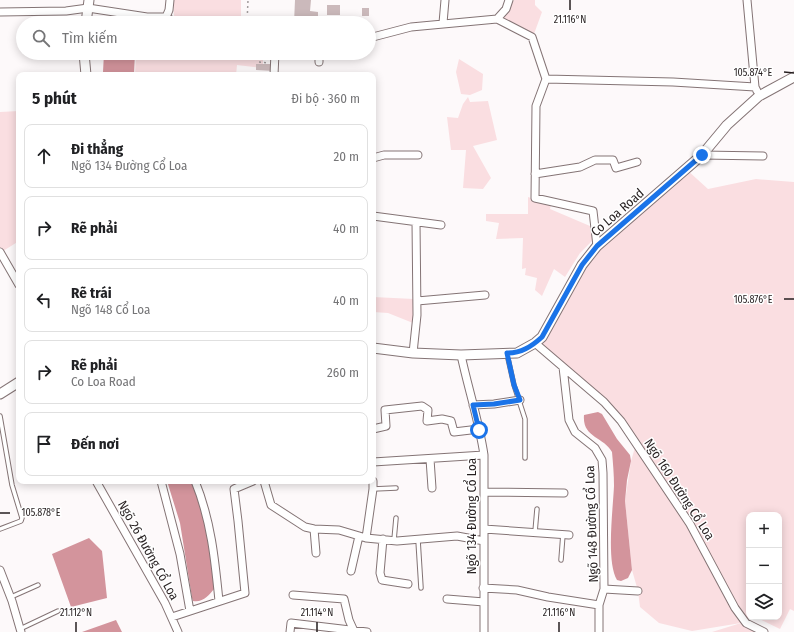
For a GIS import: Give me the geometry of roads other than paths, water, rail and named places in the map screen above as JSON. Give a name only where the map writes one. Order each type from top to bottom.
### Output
[{"type":"street","points":[[166,16],[169,10],[170,0]]},
{"type":"street","points":[[443,24],[445,0]]},
{"type":"street","points":[[497,19],[506,9],[509,0]]},
{"type":"street","points":[[747,0],[755,87],[759,96]]},
{"type":"street","points":[[0,12],[66,11],[89,4],[147,16]]},
{"type":"street","points":[[87,16],[89,4]]},
{"type":"street","points":[[376,36],[411,27],[497,19],[532,37],[546,79],[536,106],[535,198],[593,211],[597,246]]},
{"type":"street","points":[[85,60],[86,72]]},
{"type":"street","points":[[274,72],[275,60]]},
{"type":"street","name":"Co Loa Road","points":[[376,348],[413,353],[461,355],[517,353],[535,343],[542,337],[582,265],[597,246],[702,155],[727,125],[759,96],[794,77]]},
{"type":"street","points":[[546,79],[658,82],[755,87]]},
{"type":"street","points":[[376,157],[384,155],[418,155]]},
{"type":"street","points":[[702,155],[763,156]]},
{"type":"street","points":[[535,174],[580,166],[595,160],[613,160],[616,168],[637,162]]},
{"type":"street","points":[[376,216],[441,225]]},
{"type":"street","points":[[413,353],[417,315],[416,222]]},
{"type":"street","points":[[0,252],[16,280]]},
{"type":"street","points":[[417,301],[485,295]]},
{"type":"street","points":[[535,343],[563,367]]},
{"type":"street","name":"Ngõ 134 Đường Cổ Loa","points":[[461,355],[484,455],[484,632]]},
{"type":"street","name":"Ngõ 148 Đường Cổ Loa","points":[[563,367],[569,420],[575,432],[595,448],[602,460],[604,589],[599,605],[599,632]]},
{"type":"street","name":"Ngõ 160 Đường Cổ Loa","points":[[563,367],[604,402],[621,422],[690,524],[735,608],[746,622],[764,632]]},
{"type":"street","points":[[0,394],[16,384]]},
{"type":"street","points":[[473,405],[494,404],[520,400]]},
{"type":"street","points":[[376,428],[386,426],[385,410],[422,406],[428,410],[427,421],[442,419],[451,421],[454,432],[479,430]]},
{"type":"street","points":[[376,462],[484,455]]},
{"type":"street","points":[[430,459],[432,488]]},
{"type":"street","name":"Ngõ 26 Đường Cổ Loa","points":[[98,484],[172,617],[178,632]]},
{"type":"street","points":[[162,484],[180,554],[190,611]]},
{"type":"street","points":[[196,484],[203,500],[209,525],[216,566],[219,601]]},
{"type":"street","points":[[172,617],[245,593],[234,489],[246,484]]},
{"type":"street","points":[[265,484],[271,506],[291,517],[301,525],[314,529],[339,530],[362,537],[394,540],[418,540],[457,536],[484,541]]},
{"type":"street","points":[[351,571],[362,537],[374,489],[373,484]]},
{"type":"street","points":[[484,492],[564,493]]},
{"type":"street","points":[[314,529],[316,552]]},
{"type":"street","points":[[484,529],[566,534]]},
{"type":"street","points":[[383,539],[380,573],[382,580],[408,584]]},
{"type":"street","points":[[0,570],[11,597],[20,630]]},
{"type":"street","points":[[484,588],[517,590],[548,597],[599,605]]},
{"type":"street","points":[[604,589],[638,591]]},
{"type":"street","points":[[293,596],[344,598],[349,620],[354,631]]},
{"type":"street","points":[[447,599],[484,602]]},
{"type":"street","points":[[290,632],[291,623],[366,632]]},
{"type":"lane","points":[[507,353],[514,385],[525,419],[525,458]]},
{"type":"lane","points":[[0,416],[12,485],[22,518],[21,521],[0,529]]},
{"type":"lane","points":[[374,489],[396,488]]},
{"type":"lane","points":[[535,533],[537,509]]},
{"type":"lane","points":[[394,540],[396,518]]},
{"type":"lane","points":[[561,560],[566,534]]},
{"type":"lane","points":[[418,540],[421,588]]},
{"type":"lane","points":[[11,597],[38,584]]},
{"type":"lane","points":[[20,630],[58,611]]}]
